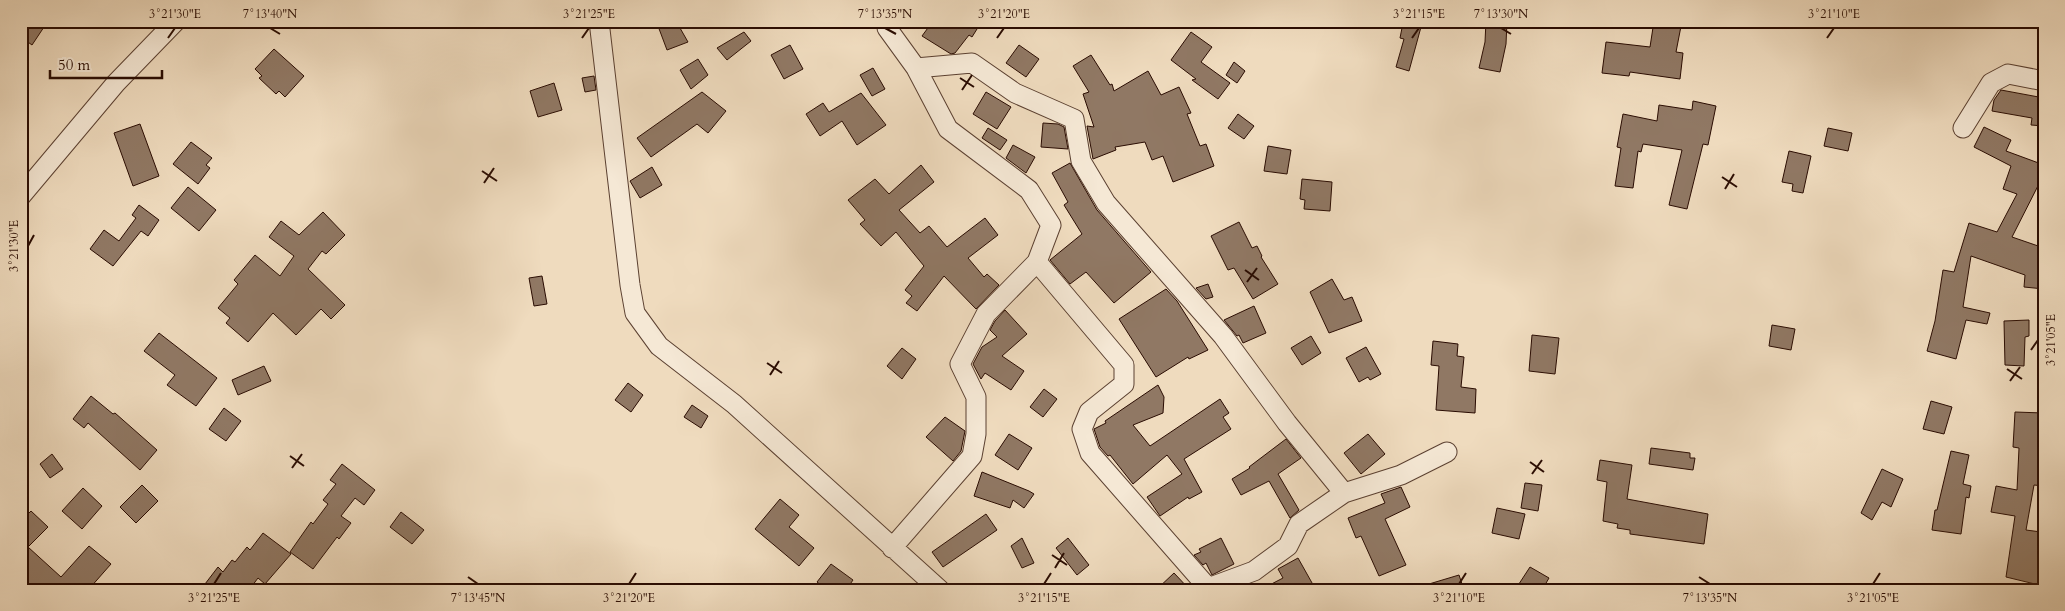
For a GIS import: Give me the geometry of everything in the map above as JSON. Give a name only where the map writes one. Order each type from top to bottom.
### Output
[{"type":"street","points":[[21,196],[116,83],[176,21]]},
{"type":"street","points":[[599,21],[630,285],[635,313],[660,346],[734,404],[940,590]]},
{"type":"street","points":[[888,21],[886,28],[916,68],[948,129],[1029,190],[1051,225],[1037,262],[986,314],[960,364],[976,397],[976,434],[972,456],[892,548]]},
{"type":"street","points":[[916,68],[972,63],[1015,93],[1074,119],[1081,161],[1106,203],[1223,336],[1287,423],[1344,493]]},
{"type":"street","points":[[1963,128],[1991,83],[2008,74],[2044,81]]},
{"type":"street","points":[[1037,262],[1124,366],[1124,384],[1089,412],[1082,429],[1090,453],[1209,589],[1254,571],[1288,546],[1300,524],[1344,493],[1401,475],[1447,452]]},
{"type":"building","points":[[21,21],[48,21],[32,45],[21,37]]},
{"type":"building","points":[[676,21],[688,42],[667,50],[658,26]]},
{"type":"building","points":[[933,21],[982,21],[972,37],[969,35],[955,53],[951,54],[922,36]]},
{"type":"building","points":[[1486,21],[1507,21],[1506,44],[1500,72],[1479,68],[1485,42]]},
{"type":"building","points":[[1654,21],[1682,21],[1676,52],[1683,53],[1680,79],[1630,72],[1629,76],[1602,73],[1606,42],[1650,47]]},
{"type":"building","points":[[1403,23],[1421,27],[1409,71],[1396,67],[1404,39],[1400,38]]},
{"type":"building","points":[[744,32],[751,41],[727,60],[717,48]]},
{"type":"building","points":[[1191,32],[1212,47],[1201,62],[1230,83],[1218,99],[1192,80],[1196,79],[1171,60]]},
{"type":"building","points":[[790,45],[803,69],[784,79],[771,55]]},
{"type":"building","points":[[1019,45],[1039,59],[1026,77],[1006,63]]},
{"type":"building","points":[[274,49],[304,76],[285,97],[279,91],[276,94],[259,78],[262,76],[255,69]]},
{"type":"building","points":[[1091,55],[1110,85],[1112,84],[1114,91],[1148,71],[1161,95],[1179,87],[1191,113],[1187,114],[1200,146],[1206,144],[1214,166],[1173,182],[1163,156],[1152,160],[1145,142],[1115,147],[1116,150],[1093,159],[1087,126],[1094,127],[1083,94],[1089,92],[1073,66]]},
{"type":"building","points":[[698,59],[708,75],[691,89],[680,70]]},
{"type":"building","points":[[1234,62],[1245,71],[1237,83],[1226,75]]},
{"type":"building","points":[[873,68],[885,89],[872,96],[860,75]]},
{"type":"building","points":[[594,76],[596,90],[585,92],[582,78]]},
{"type":"building","points":[[554,83],[562,110],[538,117],[530,91]]},
{"type":"building","points":[[2001,90],[2044,98],[2044,126],[2031,125],[2032,118],[1992,111],[1994,100]]},
{"type":"building","points":[[702,92],[726,111],[708,133],[697,124],[651,157],[637,138]]},
{"type":"building","points":[[986,92],[1011,107],[997,129],[973,114]]},
{"type":"building","points":[[861,93],[886,125],[857,145],[842,121],[820,136],[806,114],[823,103],[829,112]]},
{"type":"building","points":[[1693,101],[1716,106],[1708,145],[1703,144],[1687,209],[1669,205],[1682,150],[1643,144],[1641,152],[1638,151],[1633,188],[1615,186],[1621,148],[1617,147],[1623,114],[1657,121],[1659,105],[1692,110]]},
{"type":"building","points":[[1238,114],[1254,126],[1244,139],[1228,128]]},
{"type":"building","points":[[1043,123],[1058,124],[1064,127],[1068,149],[1041,147]]},
{"type":"building","points":[[140,124],[159,176],[133,186],[114,133]]},
{"type":"building","points":[[1984,127],[2011,140],[2006,151],[2044,165],[2044,174],[2012,237],[2044,248],[2044,289],[2024,287],[2025,275],[1971,256],[1963,307],[1990,313],[1987,324],[1966,320],[1956,359],[1927,351],[1935,321],[1943,270],[1954,272],[1969,223],[1997,232],[2017,194],[2003,189],[2011,166],[1974,147]]},
{"type":"building","points":[[988,128],[1007,140],[1000,150],[982,138]]},
{"type":"building","points":[[1828,128],[1852,133],[1848,151],[1824,146]]},
{"type":"building","points":[[191,142],[212,158],[206,165],[210,168],[198,184],[173,164]]},
{"type":"building","points":[[1013,145],[1035,157],[1026,173],[1006,158]]},
{"type":"building","points":[[1268,146],[1291,150],[1287,174],[1264,171]]},
{"type":"building","points":[[1789,151],[1811,156],[1803,193],[1792,191],[1793,184],[1782,182]]},
{"type":"building","points":[[1070,163],[1097,210],[1151,272],[1114,303],[1086,272],[1070,284],[1050,260],[1082,234],[1064,205],[1068,202],[1052,173]]},
{"type":"building","points":[[921,165],[934,182],[899,210],[920,233],[929,226],[947,247],[985,218],[998,235],[968,258],[984,277],[987,274],[999,285],[976,309],[944,276],[917,311],[906,303],[912,296],[905,290],[924,266],[896,232],[881,246],[860,224],[865,220],[848,200],[875,179],[889,194]]},
{"type":"building","points":[[652,167],[662,185],[640,198],[630,181]]},
{"type":"building","points":[[1302,179],[1332,182],[1330,211],[1304,209],[1305,200],[1300,199]]},
{"type":"building","points":[[188,187],[216,210],[199,231],[171,208]]},
{"type":"building","points":[[139,205],[159,220],[148,236],[141,231],[113,266],[90,249],[104,230],[119,241],[136,218],[132,215]]},
{"type":"building","points":[[323,212],[345,235],[326,254],[322,251],[308,269],[345,305],[331,319],[321,309],[296,335],[273,313],[248,342],[226,323],[230,318],[218,308],[238,284],[234,280],[255,255],[280,276],[294,256],[269,237],[281,221],[299,235]]},
{"type":"building","points":[[1239,222],[1252,248],[1257,246],[1261,257],[1278,284],[1253,299],[1234,268],[1228,270],[1211,236]]},
{"type":"building","points":[[542,276],[547,304],[534,306],[529,278]]},
{"type":"building","points":[[1332,279],[1344,300],[1352,297],[1362,321],[1329,333],[1310,292]]},
{"type":"building","points":[[1208,284],[1213,297],[1206,299],[1196,288]]},
{"type":"building","points":[[1166,289],[1177,301],[1208,350],[1189,359],[1188,357],[1156,377],[1119,319]]},
{"type":"building","points":[[1254,306],[1266,333],[1243,343],[1239,335],[1237,336],[1224,320]]},
{"type":"building","points":[[1005,310],[1027,334],[1002,356],[1024,371],[1011,390],[985,373],[981,379],[973,364],[982,347],[997,337],[990,330]]},
{"type":"building","points":[[2029,320],[2029,336],[2025,337],[2024,366],[2005,365],[2004,321]]},
{"type":"building","points":[[1772,325],[1795,329],[1791,350],[1769,346]]},
{"type":"building","points":[[159,333],[217,378],[196,406],[167,385],[175,375],[144,351]]},
{"type":"building","points":[[1532,335],[1559,338],[1555,374],[1529,371]]},
{"type":"building","points":[[1311,336],[1321,353],[1302,365],[1291,348]]},
{"type":"building","points":[[1433,341],[1458,344],[1457,356],[1464,357],[1461,387],[1476,389],[1475,413],[1436,410],[1439,366],[1431,365]]},
{"type":"building","points":[[1366,347],[1381,374],[1370,380],[1368,377],[1359,382],[1346,358]]},
{"type":"building","points":[[902,348],[916,359],[902,379],[887,366]]},
{"type":"building","points":[[264,366],[271,381],[238,395],[232,380]]},
{"type":"building","points":[[628,383],[643,395],[631,412],[615,400]]},
{"type":"building","points":[[1158,385],[1164,397],[1163,413],[1133,425],[1150,446],[1220,399],[1229,413],[1223,417],[1231,429],[1184,459],[1202,492],[1189,499],[1188,497],[1160,516],[1147,497],[1182,474],[1167,455],[1133,484],[1110,455],[1108,456],[1100,447],[1094,429],[1106,423],[1105,421]]},
{"type":"building","points":[[1044,389],[1057,399],[1043,417],[1030,407]]},
{"type":"building","points":[[91,396],[113,414],[115,413],[157,450],[140,470],[88,423],[84,428],[73,419]]},
{"type":"building","points":[[1931,401],[1952,407],[1944,434],[1923,429]]},
{"type":"building","points":[[692,405],[708,416],[701,428],[684,417]]},
{"type":"building","points":[[224,408],[241,421],[226,441],[209,429]]},
{"type":"building","points":[[2015,412],[2043,413],[2040,455],[2044,455],[2044,486],[2034,485],[2026,530],[2041,532],[2038,562],[2044,563],[2039,585],[2006,577],[2015,516],[1991,512],[1996,486],[2017,490],[2019,448],[2013,447]]},
{"type":"building","points":[[945,417],[965,431],[961,451],[953,461],[926,437]]},
{"type":"building","points":[[1009,434],[1032,448],[1018,470],[995,455]]},
{"type":"building","points":[[1368,434],[1385,454],[1361,474],[1344,453]]},
{"type":"building","points":[[1286,439],[1301,458],[1278,474],[1299,510],[1290,518],[1269,481],[1241,495],[1232,479],[1250,468]]},
{"type":"building","points":[[1651,448],[1690,453],[1690,458],[1695,458],[1693,470],[1649,464]]},
{"type":"building","points":[[1951,451],[1969,455],[1963,484],[1971,486],[1969,498],[1966,497],[1961,534],[1932,530],[1935,510],[1937,510]]},
{"type":"building","points":[[52,454],[63,469],[50,478],[40,464]]},
{"type":"building","points":[[1600,460],[1632,465],[1627,499],[1708,514],[1704,544],[1630,534],[1630,530],[1617,528],[1618,524],[1603,521],[1607,482],[1597,480]]},
{"type":"building","points":[[342,464],[375,490],[364,505],[355,498],[341,516],[351,523],[339,539],[337,537],[313,569],[290,552],[311,522],[313,524],[328,504],[323,500],[336,484],[330,480]]},
{"type":"building","points":[[1882,469],[1903,479],[1891,507],[1882,502],[1872,520],[1861,513]]},
{"type":"building","points":[[982,472],[1034,494],[1024,508],[1013,500],[1010,508],[974,496]]},
{"type":"building","points":[[1525,483],[1542,485],[1538,511],[1521,508]]},
{"type":"building","points":[[142,485],[158,501],[136,523],[120,507]]},
{"type":"building","points":[[1401,487],[1410,507],[1385,519],[1406,565],[1379,576],[1361,536],[1356,538],[1348,518],[1385,503],[1381,494]]},
{"type":"building","points":[[83,488],[102,506],[82,529],[62,511]]},
{"type":"building","points":[[780,499],[799,515],[789,527],[814,548],[799,566],[755,529]]},
{"type":"building","points":[[1497,508],[1525,514],[1519,539],[1492,533]]},
{"type":"building","points":[[31,511],[48,527],[28,547],[61,577],[89,546],[111,564],[89,589],[83,584],[78,590],[21,590],[21,521]]},
{"type":"building","points":[[401,512],[424,530],[412,544],[390,527]]},
{"type":"building","points":[[986,514],[997,530],[943,567],[932,552]]},
{"type":"building","points":[[263,533],[291,554],[265,584],[258,578],[249,590],[213,590],[205,584],[218,567],[223,572],[232,560],[235,562],[247,547],[250,550]]},
{"type":"building","points":[[1022,538],[1034,563],[1022,568],[1011,546]]},
{"type":"building","points":[[1068,538],[1089,565],[1077,575],[1056,548]]},
{"type":"building","points":[[1221,538],[1234,564],[1212,575],[1206,563],[1203,565],[1194,555],[1201,552],[1199,549]]},
{"type":"building","points":[[1298,558],[1316,590],[1260,590],[1283,578],[1278,569]]},
{"type":"building","points":[[831,564],[853,580],[846,590],[827,590],[817,582]]},
{"type":"building","points":[[1530,567],[1549,578],[1542,590],[1515,590]]},
{"type":"building","points":[[1174,573],[1190,590],[1156,590]]},
{"type":"building","points":[[1459,575],[1464,590],[1419,590],[1419,587]]}]
